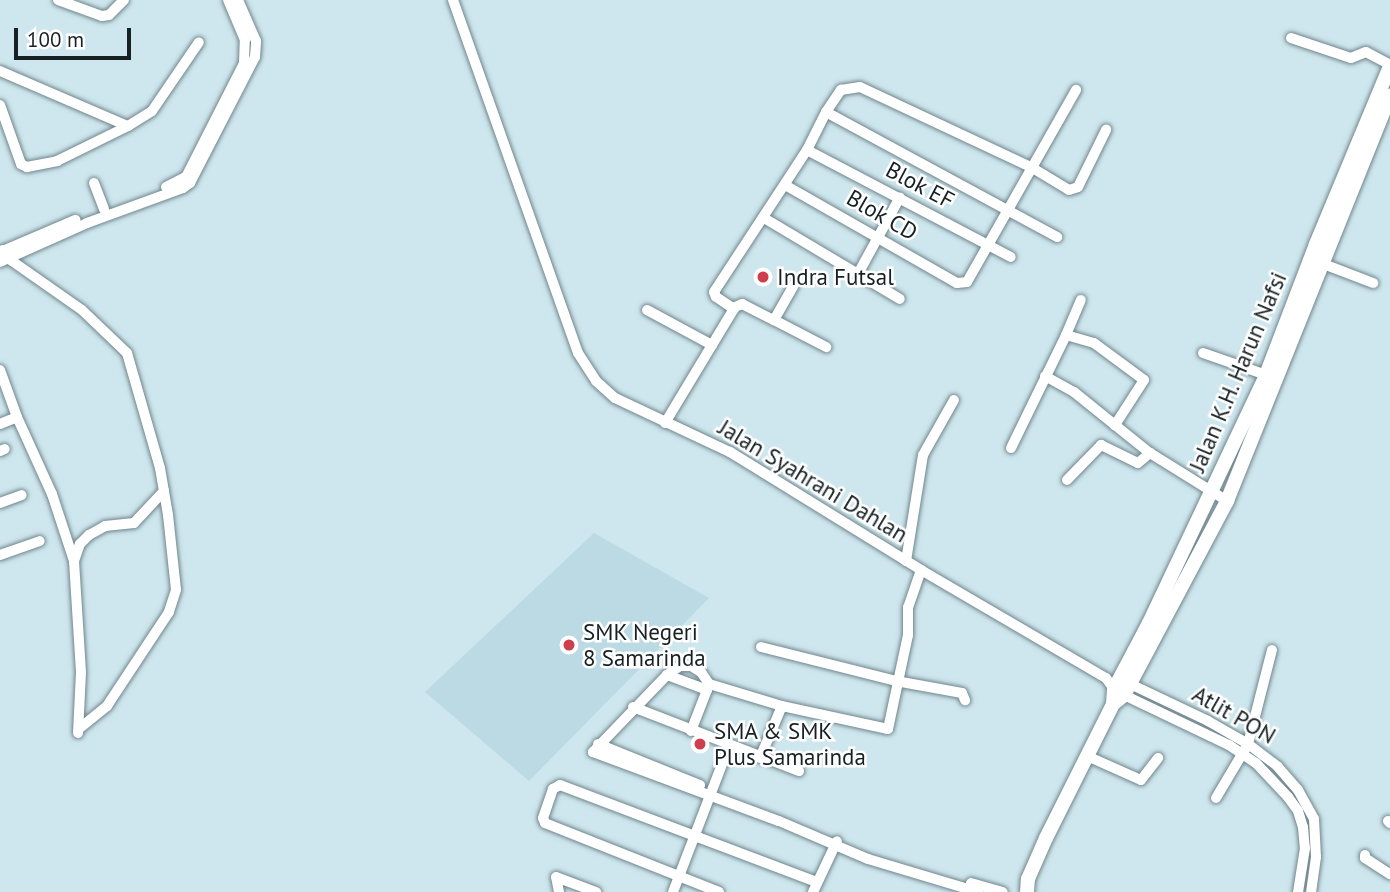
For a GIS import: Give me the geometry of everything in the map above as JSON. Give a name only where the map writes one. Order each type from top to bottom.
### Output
[{"type":"main road","name":"Jalan K.H. Harun Nafsi","points":[[1118,688],[1227,501],[1390,65]]},
{"type":"main road","name":"Jalan K.H. Harun Nafsi","points":[[1118,688],[1212,493],[1310,276],[1321,263],[1390,95]]},
{"type":"main road","points":[[1017,892],[1028,886],[1118,688]]},
{"type":"street","points":[[58,0],[102,16],[109,15],[124,0]]},
{"type":"street","points":[[3,255],[104,209],[168,187],[186,177],[247,54],[245,40],[229,0]]},
{"type":"street","points":[[3,255],[183,188],[190,183],[256,57],[256,41],[238,0]]},
{"type":"street","name":"Jalan Syahrani Dahlan","points":[[453,0],[578,354],[596,380],[615,398],[730,452],[906,561],[920,573],[1118,688]]},
{"type":"street","points":[[1291,38],[1351,58],[1366,52],[1390,65]]},
{"type":"street","points":[[0,105],[21,164],[27,167],[57,161],[152,111],[199,42]]},
{"type":"street","points":[[0,71],[128,125]]},
{"type":"street","points":[[734,309],[716,297],[714,292],[785,185],[841,90],[860,87],[1074,190],[1078,187],[1106,130]]},
{"type":"street","points":[[988,246],[1076,90]]},
{"type":"street","points":[[826,113],[1058,237]]},
{"type":"street","name":"Blok EF","points":[[807,150],[1011,257]]},
{"type":"street","points":[[94,183],[104,209]]},
{"type":"street","name":"Blok CD","points":[[785,185],[957,283],[969,279],[988,246]]},
{"type":"street","points":[[859,272],[900,197]]},
{"type":"street","points":[[764,218],[859,272],[900,299]]},
{"type":"street","points":[[0,370],[15,413],[52,494],[74,561],[81,672],[78,732],[107,706],[169,612],[176,590],[175,562],[164,491],[127,354],[82,310],[3,255]]},
{"type":"street","points":[[1321,263],[1373,283]]},
{"type":"street","points":[[774,320],[794,285]]},
{"type":"street","points":[[1011,448],[1081,300]]},
{"type":"street","points":[[665,423],[734,309],[742,304],[826,347]]},
{"type":"street","points":[[647,310],[712,345]]},
{"type":"street","points":[[1066,335],[1094,343],[1144,380],[1115,425]]},
{"type":"street","points":[[1203,353],[1266,375]]},
{"type":"street","points":[[1045,376],[1074,392],[1150,453],[1227,501]]},
{"type":"street","points":[[906,561],[923,455],[954,400]]},
{"type":"street","points":[[0,416],[15,413]]},
{"type":"street","points":[[0,424],[15,413]]},
{"type":"street","points":[[1067,480],[1101,444],[1138,463],[1150,453]]},
{"type":"street","points":[[74,561],[80,544],[89,535],[105,526],[134,523],[164,491]]},
{"type":"street","points":[[0,503],[22,495]]},
{"type":"street","points":[[0,555],[40,541]]},
{"type":"street","points":[[667,675],[782,706],[887,730],[908,635],[908,607],[920,573]]},
{"type":"street","points":[[761,647],[896,681],[962,693],[965,700]]},
{"type":"street","points":[[1216,798],[1248,744],[1272,650]]},
{"type":"street","points":[[691,731],[708,687],[701,672],[688,665],[680,666],[667,675],[596,748],[710,793],[804,825],[836,843],[1003,892]]},
{"type":"street","name":"Atlit PON","points":[[1118,688],[1248,744],[1278,767],[1309,807],[1316,830],[1311,892]]},
{"type":"street","name":"Atlit PON","points":[[1118,688],[1242,755],[1274,780],[1298,811],[1305,848],[1298,892]]},
{"type":"street","points":[[760,758],[782,706]]},
{"type":"street","points":[[633,707],[799,771]]},
{"type":"street","points":[[673,892],[729,746]]},
{"type":"street","points":[[1087,757],[1141,780],[1158,758]]},
{"type":"street","points":[[719,892],[545,823],[543,818],[553,789],[560,785],[694,835],[815,887],[836,843]]},
{"type":"street","points":[[836,843],[978,892]]},
{"type":"street","points":[[1364,855],[1390,874]]},
{"type":"street","points":[[559,892],[555,877],[596,892]]},
{"type":"shaded area","name":"SMK Negeri 8 Samarinda","points":[[594,533],[709,598],[529,781],[425,692]]},
{"type":"place","name":"Indra Futsal","points":[[763,277]]},
{"type":"place","name":"SMK Negeri 8 Samarinda","points":[[569,645]]},
{"type":"place","name":"SMA & SMK Plus Samarinda","points":[[700,744]]}]
